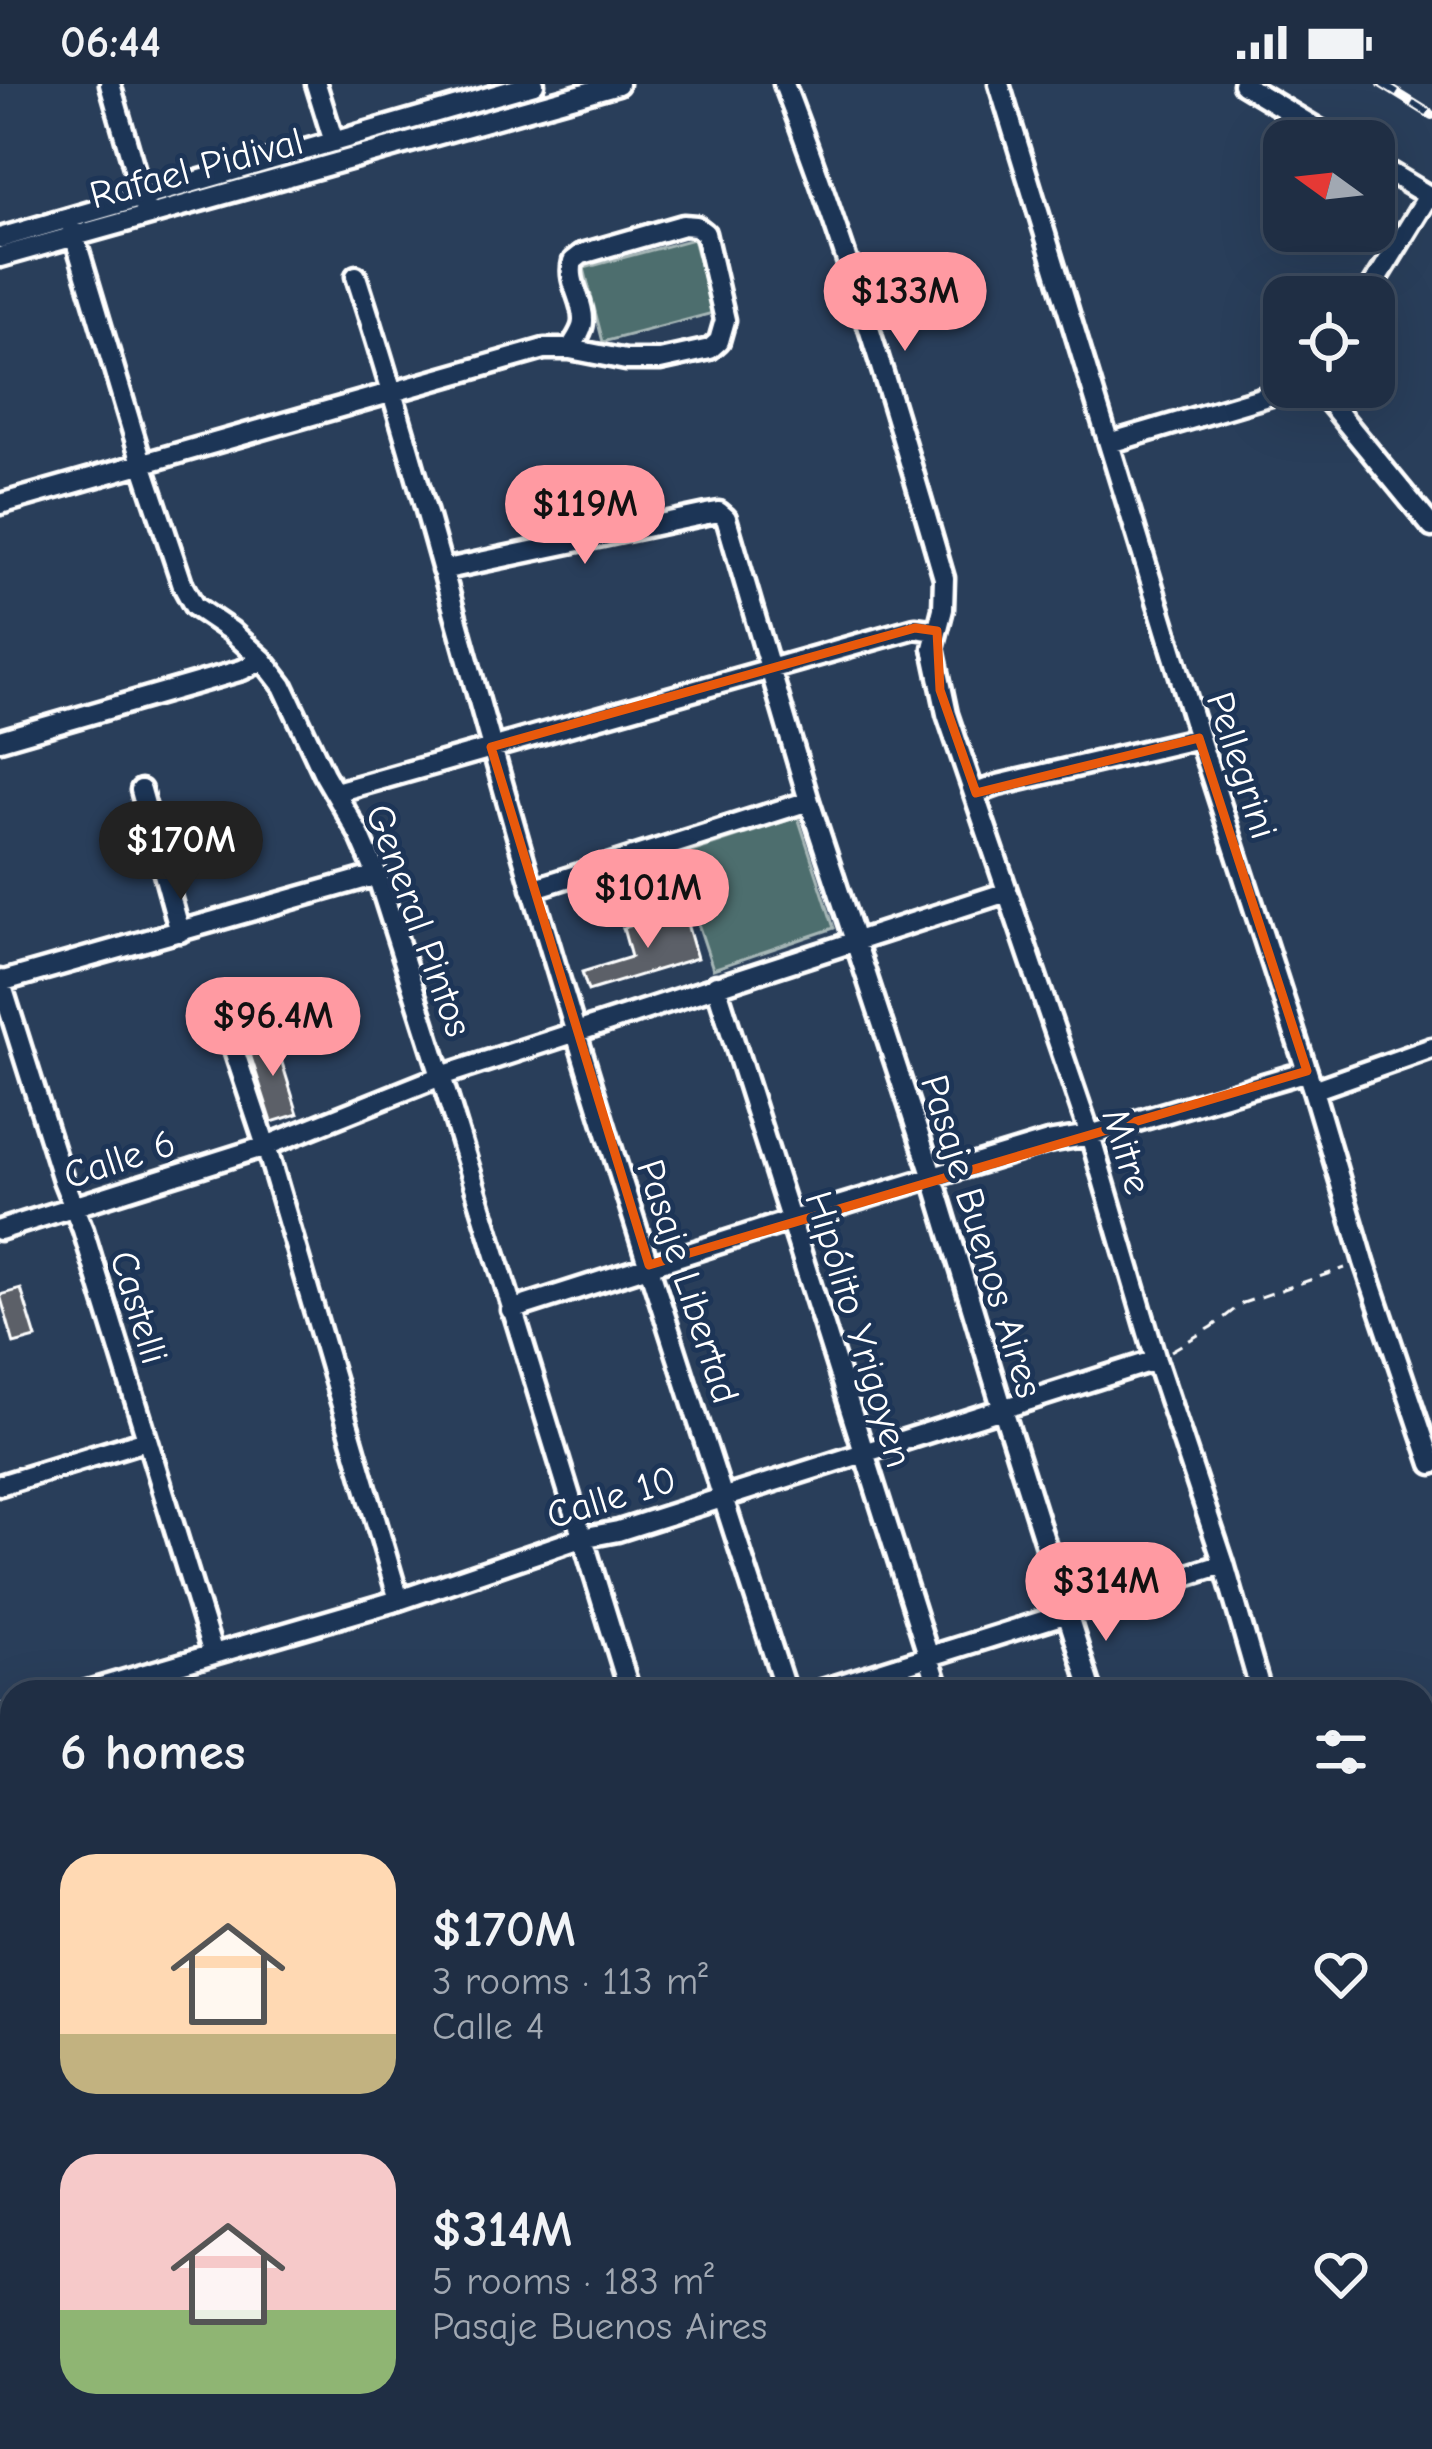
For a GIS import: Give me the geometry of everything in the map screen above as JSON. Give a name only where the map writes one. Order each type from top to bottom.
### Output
[{"type":"street","points":[[110,84],[146,206]]},
{"type":"street","points":[[316,84],[334,142]]},
{"type":"street","name":"Rafael Pidival","points":[[146,206],[334,142],[534,84]]},
{"type":"street","name":"Rafael Pidival","points":[[0,238],[71,226],[618,84]]},
{"type":"street","name":"Mitre","points":[[784,84],[861,306],[944,578],[934,659],[940,690],[1090,1135],[1258,1680]]},
{"type":"street","name":"Pellegrini","points":[[999,84],[1199,738],[1432,1463]]},
{"type":"street","points":[[1243,84],[1303,120]]},
{"type":"street","points":[[1379,276],[1430,197],[1395,176]]},
{"type":"street","points":[[0,504],[544,349],[626,360],[660,360],[710,349],[719,341],[725,320],[705,233],[683,225],[582,254],[573,261],[571,278],[584,320],[570,349]]},
{"type":"street","name":"Rafael Pidival","points":[[0,256],[71,226]]},
{"type":"street","name":"General Pintos","points":[[71,226],[182,586],[194,606],[263,659],[283,686],[377,875],[626,1680]]},
{"type":"street","name":"Pasaje Libertad","points":[[356,276],[575,1032],[782,1680]]},
{"type":"street","points":[[1109,443],[1263,397]]},
{"type":"street","points":[[1334,408],[1432,527]]},
{"type":"street","name":"Pasaje Buenos Aires","points":[[442,570],[719,512],[726,518],[809,801],[934,1178],[1088,1680]]},
{"type":"street","points":[[336,793],[915,628],[937,631]]},
{"type":"street","points":[[0,740],[242,670],[263,659]]},
{"type":"street","points":[[976,793],[1199,738]]},
{"type":"street","points":[[141,790],[180,932]]},
{"type":"street","points":[[532,889],[809,801]]},
{"type":"street","points":[[0,981],[377,875]]},
{"type":"street","name":"Calle 6","points":[[0,1230],[266,1146],[442,1076],[1007,892]]},
{"type":"street","name":"Castelli","points":[[0,981],[212,1654]]},
{"type":"street","name":"Hipólito Yrigoyen","points":[[716,985],[936,1680]]},
{"type":"street","points":[[512,1310],[1048,1142],[1432,1048]]},
{"type":"street","points":[[236,1053],[399,1600]]},
{"type":"street","name":"Calle 10","points":[[125,1680],[399,1600],[581,1538],[619,1531],[1156,1360]]},
{"type":"street","points":[[0,1485],[146,1440]]},
{"type":"street","points":[[854,1680],[1224,1564]]},
{"type":"path","points":[[1156,1360],[1243,1303],[1364,1262]]},
{"type":"highlighted area","points":[[915,628],[937,631],[940,690],[976,793],[1199,738],[1307,1071],[649,1265],[491,747]]},
{"type":"green space","points":[[693,239],[713,313],[603,342],[584,268]]},
{"type":"green space","points":[[798,817],[834,928],[713,969],[676,857]]},
{"type":"building","points":[[683,910],[697,958],[588,991],[582,972],[631,957],[623,928]]},
{"type":"building","points":[[274,1037],[298,1114],[272,1122],[247,1045]]},
{"type":"building","points":[[21,1289],[36,1338],[14,1344],[0,1295]]},
{"type":"railway","points":[[1382,84],[1432,115]]}]
